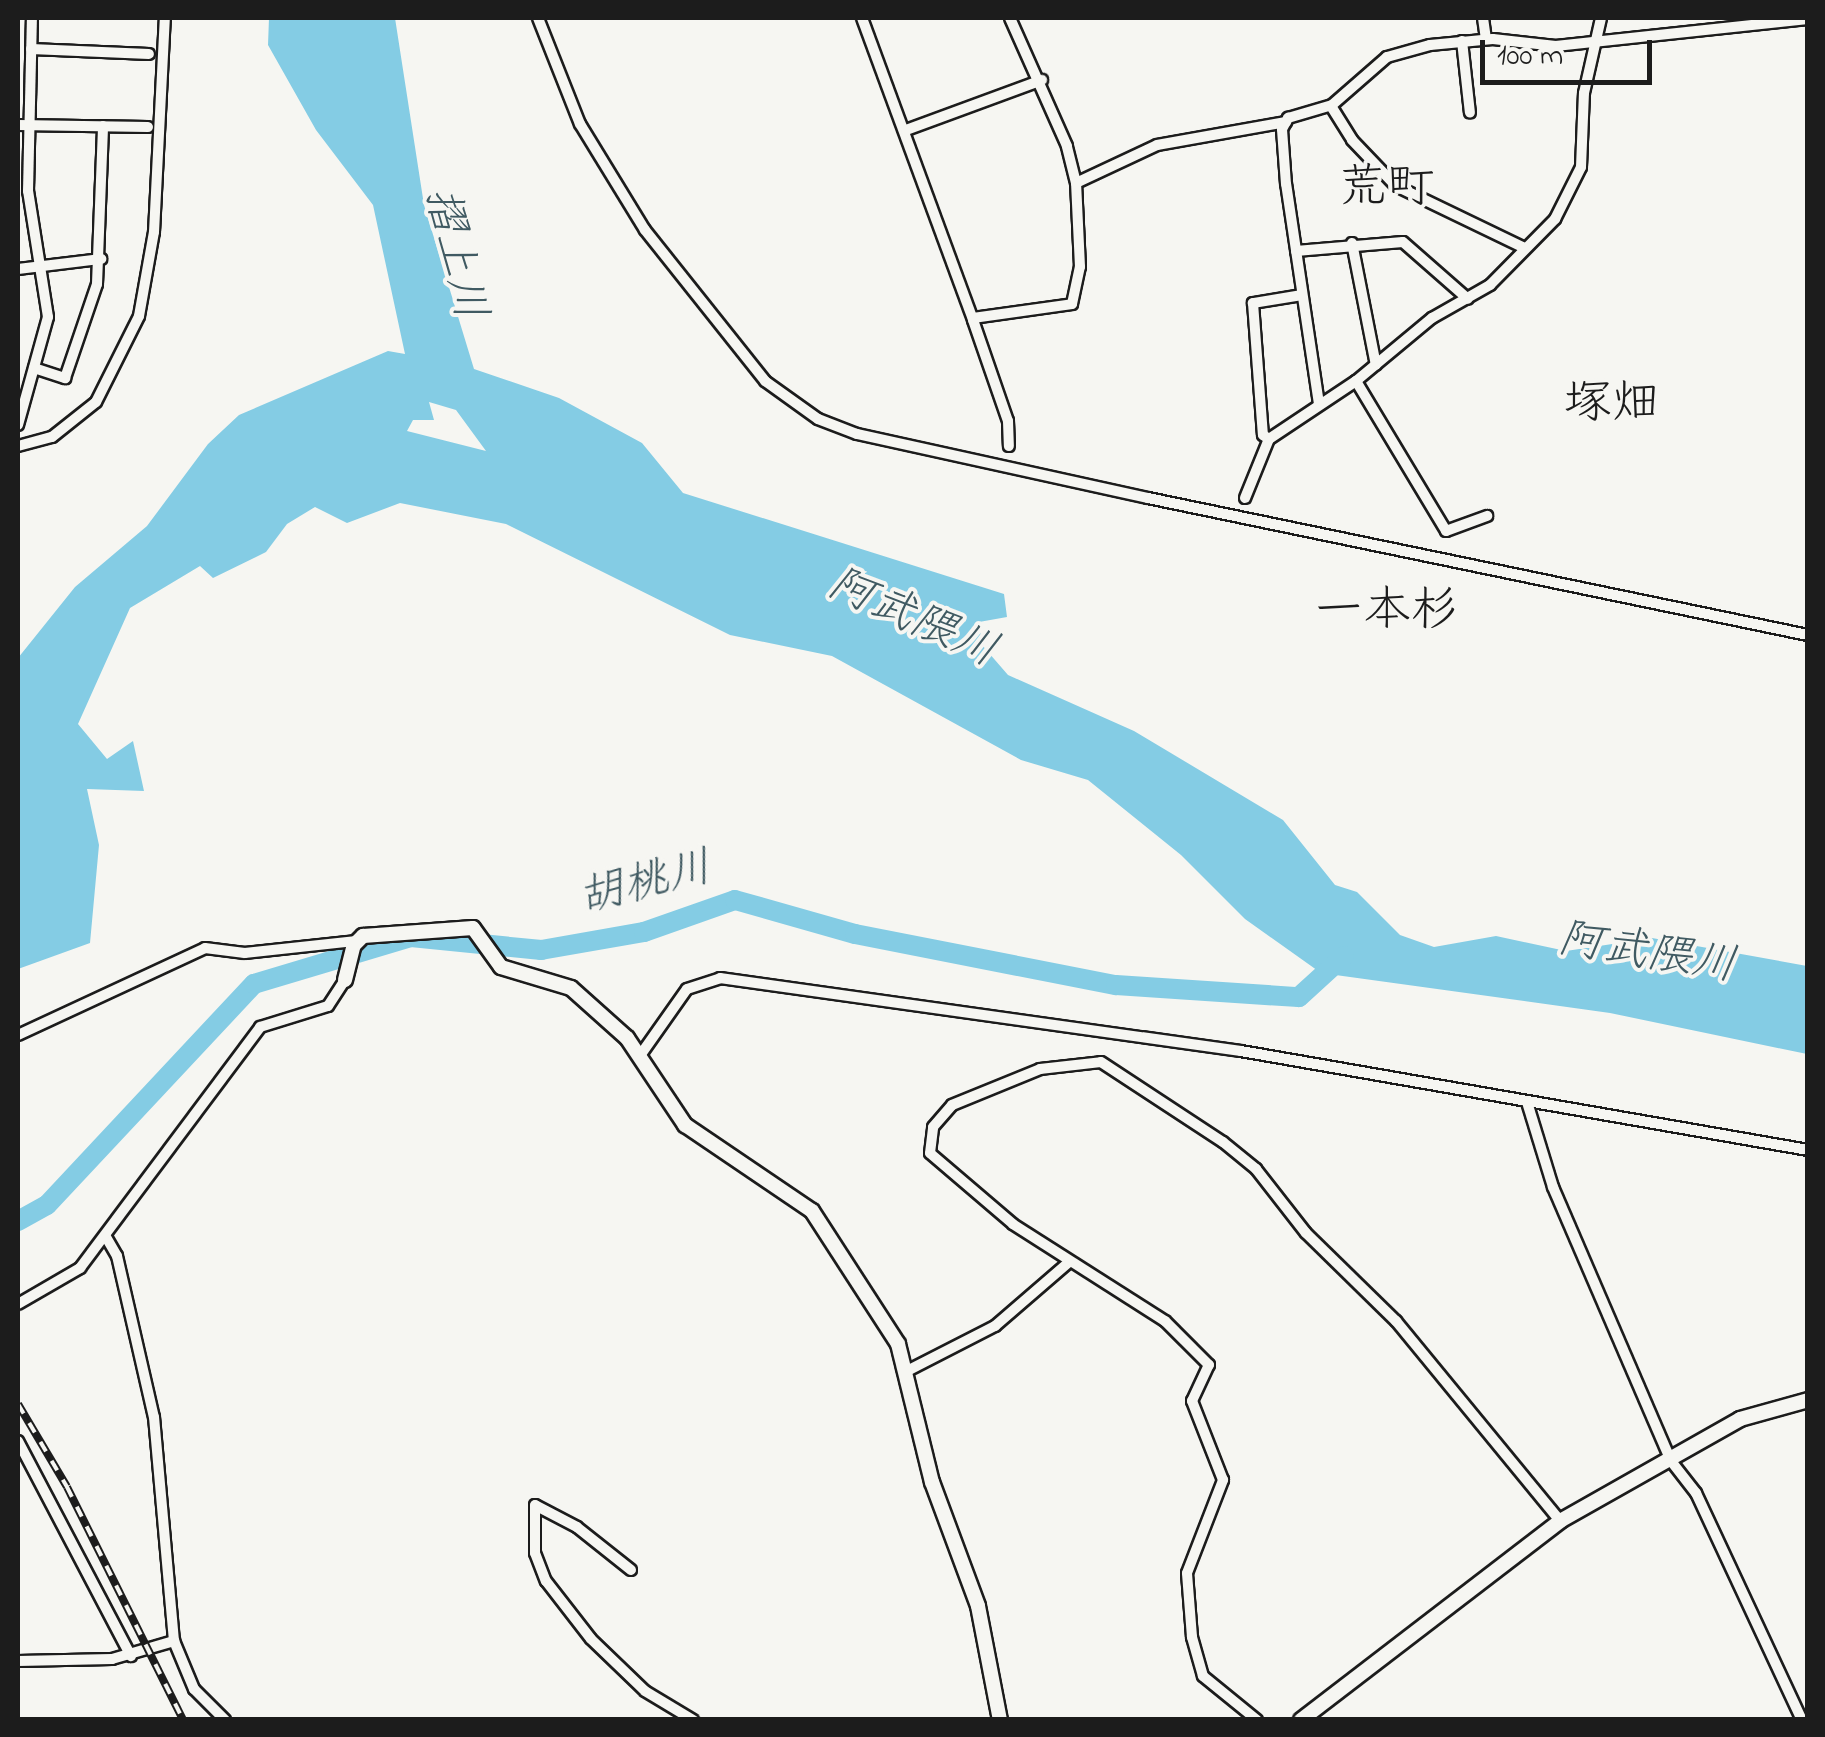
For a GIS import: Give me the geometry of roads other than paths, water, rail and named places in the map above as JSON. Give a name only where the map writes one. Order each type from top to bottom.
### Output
[{"type":"street","points":[[18,425],[48,317],[23,191],[31,126],[32,18]]},
{"type":"street","points":[[18,446],[52,437],[96,402],[139,316],[154,232],[166,18]]},
{"type":"street","points":[[538,18],[580,124],[646,230],[765,381],[818,419],[857,434],[1148,498],[1808,635]]},
{"type":"street","points":[[862,18],[973,318],[1008,421],[1009,446]]},
{"type":"street","points":[[973,318],[1074,302],[1081,256],[1076,183],[1042,80],[1010,18]]},
{"type":"street","points":[[1483,18],[1486,40]]},
{"type":"street","points":[[1268,439],[1356,381],[1432,318],[1490,285],[1522,247],[1546,231],[1578,176],[1587,126],[1584,93],[1602,39],[1602,18]]},
{"type":"street","points":[[1076,183],[1157,145],[1286,122],[1330,106],[1387,56],[1462,41],[1544,46],[1808,19]]},
{"type":"street","points":[[1462,41],[1470,113]]},
{"type":"street","points":[[31,50],[149,54]]},
{"type":"street","points":[[906,130],[1042,80]]},
{"type":"street","points":[[1330,106],[1352,140],[1396,186],[1522,247]]},
{"type":"street","points":[[1286,122],[1296,251],[1319,404]]},
{"type":"street","points":[[18,125],[148,127]]},
{"type":"street","points":[[34,368],[65,378],[101,259],[103,126]]},
{"type":"street","points":[[1296,251],[1352,242],[1403,242],[1468,299]]},
{"type":"street","points":[[1352,242],[1376,365]]},
{"type":"street","points":[[18,269],[101,259]]},
{"type":"street","points":[[1245,498],[1268,439],[1253,304],[1302,295]]},
{"type":"street","points":[[1356,381],[1446,531],[1487,516]]},
{"type":"street","points":[[18,1034],[204,948],[245,953],[354,946],[391,929],[472,928],[501,966],[571,988],[615,1025],[685,1126],[798,1197],[826,1226],[880,1307],[907,1371],[932,1482],[978,1606],[1000,1720]]},
{"type":"street","points":[[18,1304],[72,1275],[106,1237],[256,1032],[274,1019],[328,1006],[346,974],[354,946]]},
{"type":"street","points":[[639,1056],[687,988],[720,978],[1241,1051],[1808,1150]]},
{"type":"street","points":[[1257,1720],[1203,1676],[1192,1636],[1187,1573],[1223,1480],[1192,1401],[1209,1365],[1165,1321],[1068,1263],[930,1153],[928,1142],[941,1116],[962,1100],[1040,1069],[1101,1062],[1256,1168],[1306,1233],[1396,1321],[1560,1521]]},
{"type":"street","points":[[1528,1102],[1553,1187],[1671,1462],[1696,1493],[1802,1720]]},
{"type":"street","points":[[106,1237],[117,1256],[154,1417],[174,1641],[194,1689],[224,1720]]},
{"type":"street","points":[[907,1371],[995,1326],[1068,1263]]},
{"type":"street","points":[[1302,1720],[1560,1521],[1740,1420],[1808,1400]]},
{"type":"street","points":[[18,1441],[131,1656]]},
{"type":"street","points":[[631,1570],[577,1528],[535,1506],[535,1553],[546,1581],[592,1639],[645,1691],[693,1720]]},
{"type":"street","points":[[18,1661],[131,1656],[174,1641]]},
{"type":"water","name":"阿武隈川","points":[[269,18],[395,18],[424,205],[474,369],[559,398],[642,443],[683,493],[1004,594],[1007,617],[979,622],[982,645],[1008,675],[1134,731],[1283,820],[1335,885],[1357,892],[1400,935],[1434,947],[1496,936],[1566,951],[1652,938],[1807,966],[1807,1054],[1610,1013],[1321,973],[1245,919],[1181,855],[1088,780],[1021,760],[832,656],[730,635],[506,524],[400,503],[347,523],[315,507],[287,524],[266,552],[213,578],[200,566],[130,608],[78,724],[107,759],[133,741],[144,791],[87,789],[99,845],[90,943],[18,969],[18,658],[75,587],[147,526],[208,444],[239,415],[388,351],[405,354],[373,205],[316,130],[268,45]],"holes":[[[429,402],[456,410],[486,451],[407,431],[413,420],[434,420]]]},
{"type":"waterway","name":"胡桃川","points":[[18,1221],[47,1205],[254,984],[411,937],[541,950],[644,932],[735,900],[855,934],[1116,985],[1299,997],[1344,956]]},
{"type":"railway","points":[[18,1404],[67,1487],[183,1720]]},
{"type":"district","name":"荒町","points":[[1386,190]]},
{"type":"district","name":"塚畑","points":[[1612,406]]},
{"type":"district","name":"一本杉","points":[[1387,613]]},
{"type":"water label","name":"摺上川","points":[[453,254]]}]
